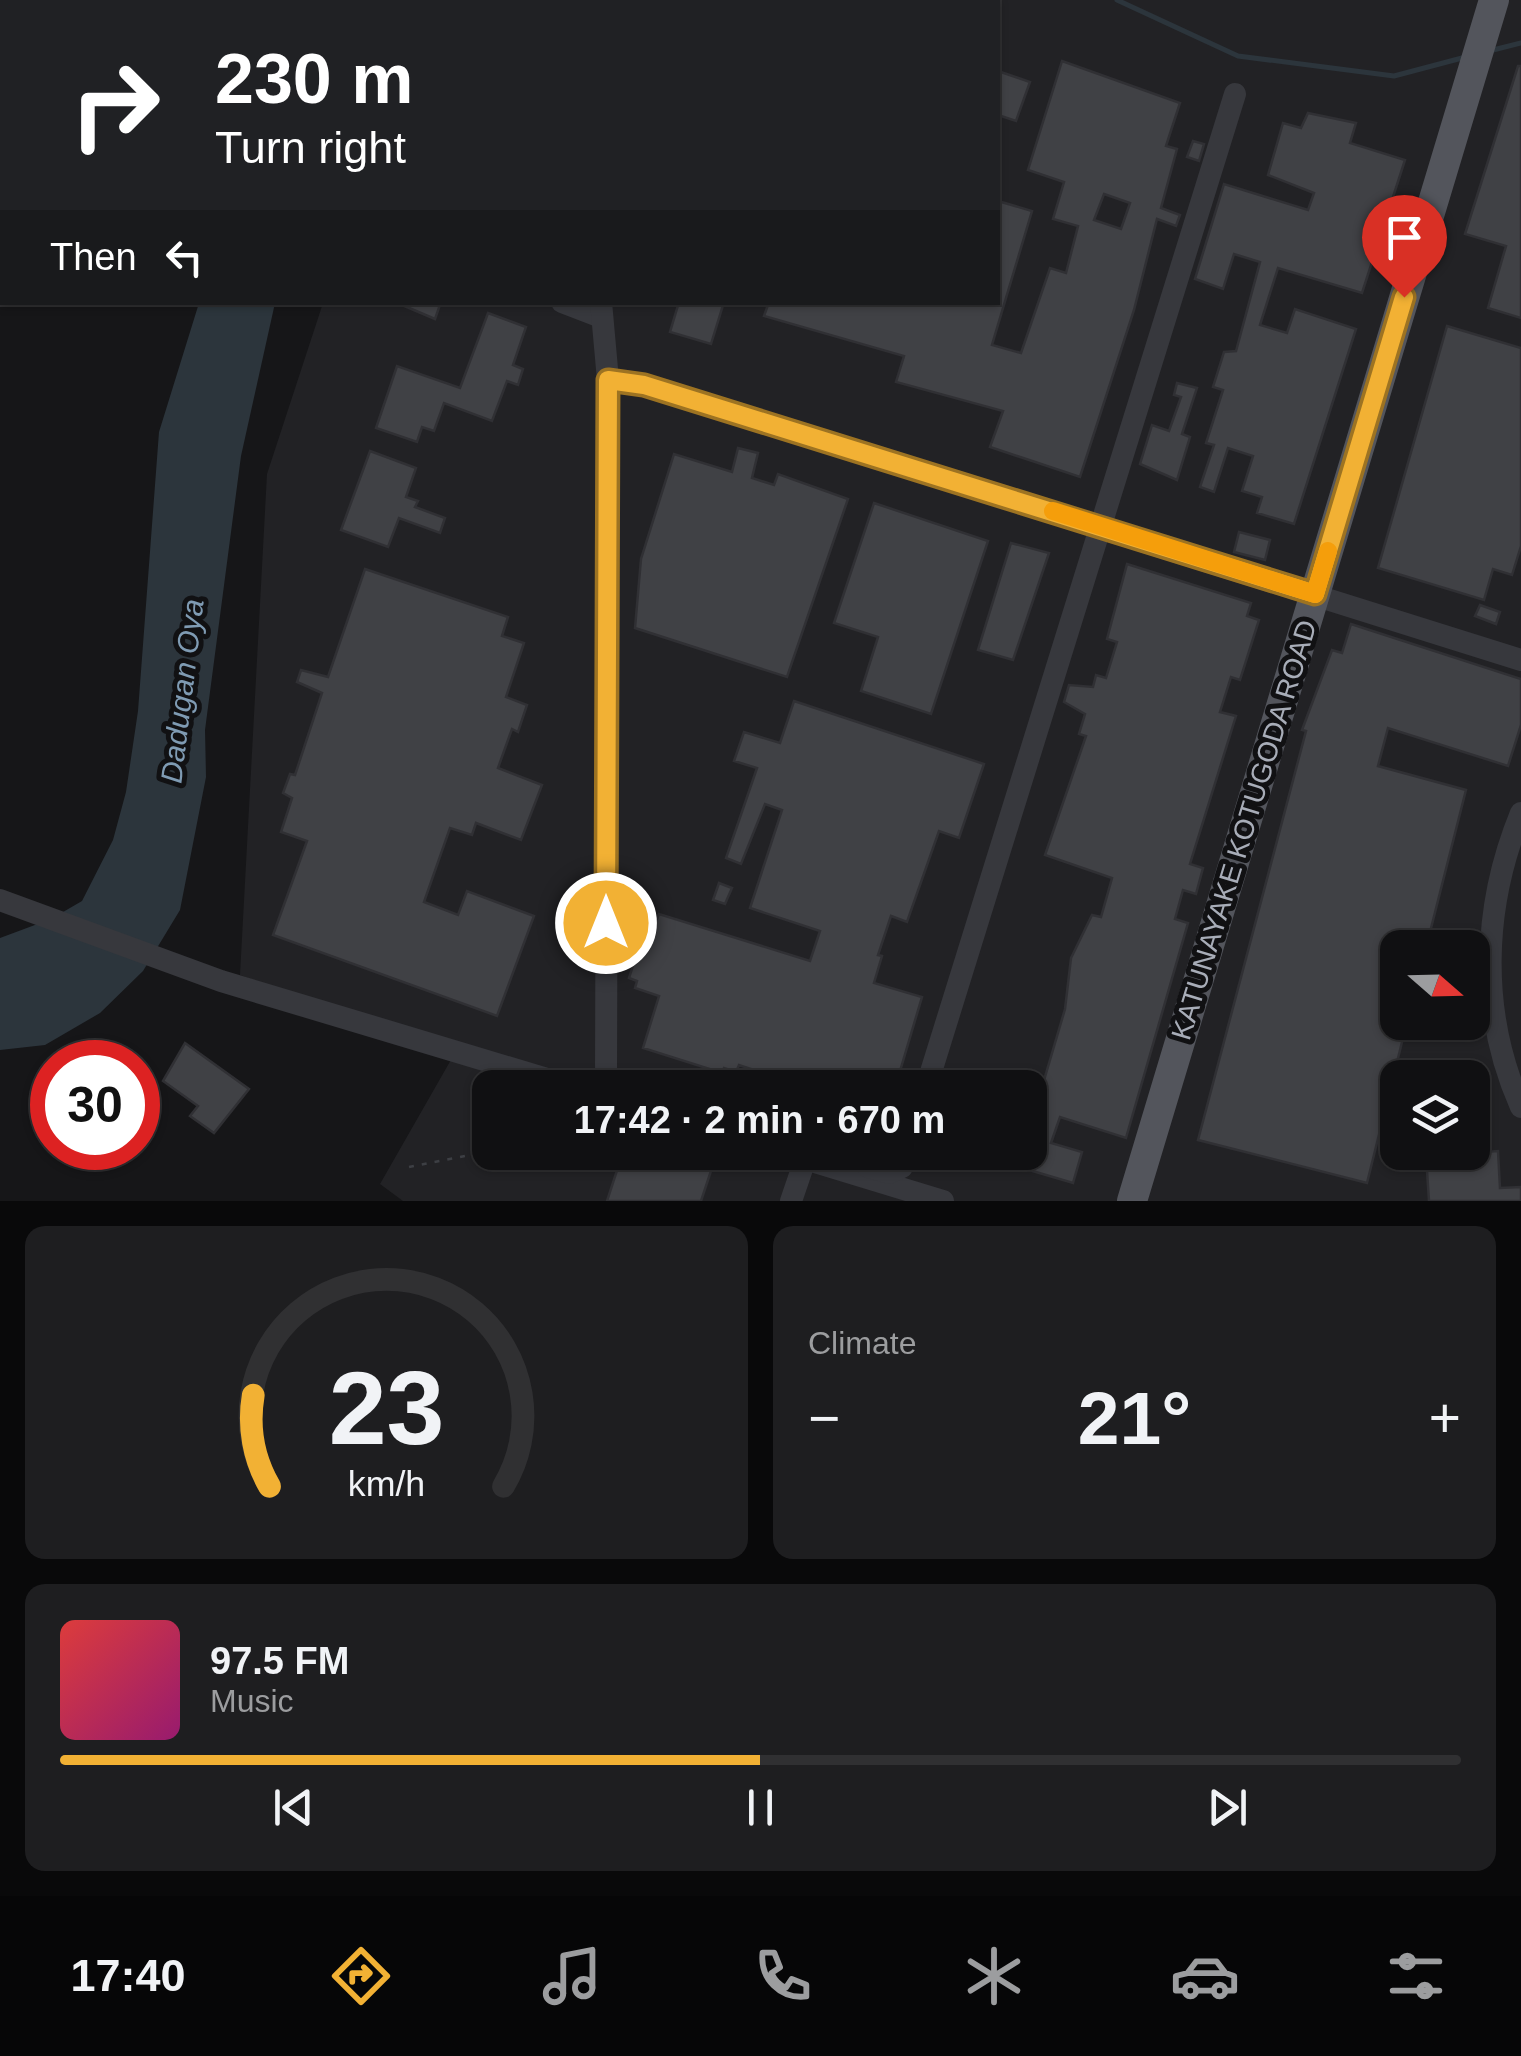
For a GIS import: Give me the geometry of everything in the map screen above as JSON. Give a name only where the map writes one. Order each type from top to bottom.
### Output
[{"type":"main road","name":"KATUNAYAKE KOTUGODA ROAD","points":[[1132,1201],[1494,0]]},
{"type":"street","points":[[932,1070],[1235,94]]},
{"type":"street","points":[[601,310],[608,380],[606,1070]]},
{"type":"street","points":[[608,380],[644,385],[1521,660]]},
{"type":"street","points":[[1521,813],[1492,915],[1492,1016],[1502,1064],[1521,1107]]},
{"type":"street","points":[[0,900],[222,981],[516,1070]]},
{"type":"street","points":[[792,1201],[806,1170]]},
{"type":"street","points":[[854,1170],[944,1201]]},
{"type":"street","points":[[872,1170],[889,1174],[896,1170]]},
{"type":"path","points":[[409,1166],[472,1154]]},
{"type":"shaded area","points":[[1000,0],[1521,0],[1521,1201],[403,1201],[380,1184],[456,1051],[240,975],[267,474],[322,305],[1000,305]]},
{"type":"water","name":"Dadugan Oya","points":[[198,305],[275,305],[241,456],[205,730],[206,777],[180,910],[143,971],[100,1013],[54,1040],[30,1040],[30,1047],[0,1050],[0,938],[51,919],[82,901],[113,840],[126,792],[138,711],[159,432]]},
{"type":"building","points":[[1062,61],[1180,103],[1166,146],[1177,149],[1161,208],[1180,215],[1176,226],[1157,219],[1134,310],[1080,477],[990,447],[1003,411],[896,382],[904,356],[764,316],[768,305],[1000,305],[1000,202],[1032,211],[992,345],[1021,353],[1050,268],[1066,273],[1078,226],[1053,219],[1064,182],[1028,170]],"holes":[[[1104,194],[1130,203],[1121,229],[1094,220]]]},
{"type":"building","points":[[1518,66],[1521,318],[1488,308],[1506,246],[1465,234]]},
{"type":"building","points":[[1000,72],[1030,82],[1016,121],[1000,116]]},
{"type":"building","points":[[1308,113],[1356,123],[1350,143],[1405,160],[1362,293],[1278,268],[1260,325],[1287,333],[1295,309],[1356,329],[1294,524],[1257,513],[1262,497],[1242,491],[1253,456],[1228,448],[1214,492],[1200,487],[1214,445],[1206,443],[1223,390],[1213,387],[1224,352],[1236,351],[1260,262],[1234,254],[1223,289],[1195,279],[1224,184],[1308,210],[1314,193],[1268,175],[1283,123],[1301,128]]},
{"type":"building","points":[[1193,141],[1204,144],[1199,161],[1187,157]]},
{"type":"building","points":[[402,305],[440,305],[435,319]]},
{"type":"building","points":[[678,305],[723,305],[711,344],[670,332]]},
{"type":"building","points":[[488,313],[526,327],[513,365],[523,369],[518,385],[507,381],[492,421],[444,403],[434,431],[422,427],[417,442],[376,428],[397,366],[460,388]]},
{"type":"building","points":[[1447,326],[1521,348],[1521,546],[1512,575],[1493,569],[1484,600],[1378,568]]},
{"type":"building","points":[[1177,383],[1197,388],[1182,434],[1190,437],[1177,480],[1140,464],[1152,425],[1169,431],[1181,397],[1174,395]]},
{"type":"building","points":[[738,448],[758,453],[752,478],[774,485],[778,474],[848,499],[787,677],[635,628],[641,559],[674,454],[732,472]]},
{"type":"building","points":[[370,451],[416,468],[406,497],[418,501],[415,507],[445,518],[440,533],[399,518],[388,547],[341,530]]},
{"type":"building","points":[[874,503],[988,541],[931,714],[861,691],[878,637],[834,623]]},
{"type":"building","points":[[1239,532],[1270,540],[1265,560],[1234,552]]},
{"type":"building","points":[[1011,543],[1049,553],[1013,660],[978,650]]},
{"type":"building","points":[[1127,564],[1251,603],[1247,616],[1259,620],[1240,680],[1231,677],[1220,712],[1236,716],[1190,864],[1203,868],[1196,894],[1183,890],[1175,919],[1188,923],[1126,1138],[1060,1117],[1051,1143],[1082,1152],[1073,1183],[1029,1170],[1047,1170],[1047,1070],[1065,1009],[1071,958],[1092,915],[1101,917],[1112,878],[1045,855],[1086,736],[1079,734],[1085,714],[1064,702],[1069,685],[1093,687],[1096,675],[1106,678],[1117,642],[1107,639]]},
{"type":"building","points":[[365,569],[508,617],[502,636],[524,643],[506,697],[527,705],[518,732],[512,729],[498,768],[542,785],[521,840],[476,823],[472,835],[450,828],[424,902],[458,915],[467,891],[534,916],[497,1016],[273,935],[307,841],[281,832],[292,798],[283,793],[290,774],[295,775],[322,693],[297,682],[301,670],[328,677]]},
{"type":"building","points":[[1480,605],[1500,612],[1496,624],[1475,616]]},
{"type":"building","points":[[1351,624],[1521,679],[1521,725],[1508,766],[1388,728],[1378,766],[1466,790],[1431,930],[1380,930],[1380,1040],[1403,1040],[1398,1060],[1380,1060],[1380,1131],[1367,1183],[1198,1140],[1306,731],[1302,730],[1332,650],[1342,653]]},
{"type":"building","points":[[794,701],[984,764],[959,838],[939,831],[907,922],[891,916],[878,955],[882,956],[874,983],[922,997],[900,1070],[754,1070],[739,1065],[737,1070],[713,1070],[643,1048],[659,996],[635,988],[637,981],[629,978],[636,956],[628,953],[641,918],[657,919],[659,914],[810,961],[820,931],[750,908],[782,810],[765,804],[741,864],[726,858],[757,768],[734,761],[744,732],[780,743]]},
{"type":"building","points":[[719,883],[732,888],[725,904],[713,900]]},
{"type":"building","points":[[185,1043],[249,1089],[214,1133],[190,1116],[198,1106],[163,1081]]},
{"type":"building","points":[[1498,1151],[1500,1188],[1521,1187],[1521,1201],[1429,1201],[1427,1170],[1490,1170],[1490,1152]]},
{"type":"building","points":[[617,1170],[711,1170],[701,1201],[607,1201]]},
{"type":"waterway","points":[[1117,0],[1238,56],[1394,76],[1462,58]]},
{"type":"waterway","points":[[1493,50],[1521,43]]},
{"type":"slow traffic","points":[[1053,511],[1315,594],[1328,551]]},
{"type":"route","points":[[606,923],[608,380],[644,385],[1315,594],[1404,297]]}]
